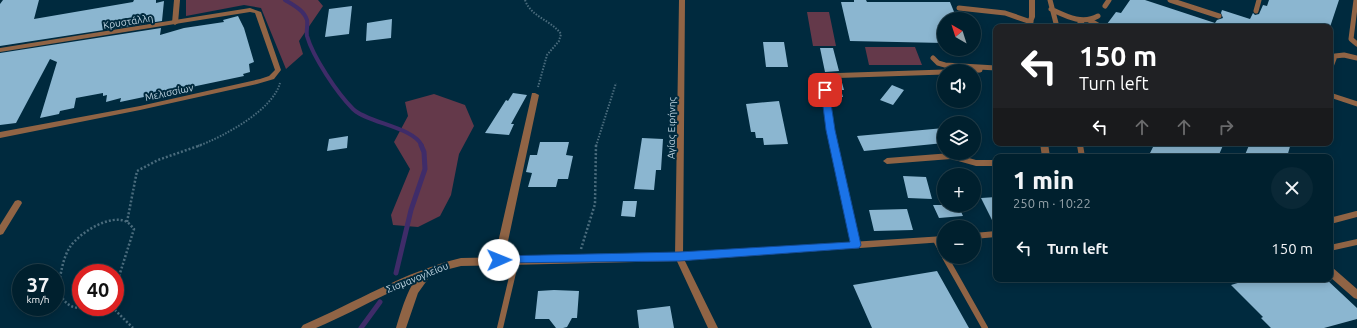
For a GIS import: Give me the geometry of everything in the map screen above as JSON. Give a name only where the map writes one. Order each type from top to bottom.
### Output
[{"type":"street","points":[[175,23],[177,0]]},
{"type":"street","name":"Αγίας Ειρήνης","points":[[679,256],[682,0]]},
{"type":"street","points":[[1029,24],[1032,0]]},
{"type":"street","name":"Κρυστάλλη","points":[[0,50],[175,23],[244,10],[255,10],[258,12],[277,65],[276,74]]},
{"type":"street","name":"Μελισσίων","points":[[0,135],[140,108],[247,85],[263,81],[276,74]]},
{"type":"street","points":[[499,260],[535,95]]},
{"type":"street","points":[[887,161],[945,156],[976,163],[993,163]]},
{"type":"street","points":[[0,232],[18,203]]},
{"type":"street","points":[[981,235],[993,234]]},
{"type":"street","name":"Σισμανογλείου","points":[[306,328],[428,271],[461,262],[679,256],[937,240]]},
{"type":"street","points":[[1333,247],[1357,242]]},
{"type":"street","points":[[679,256],[712,328]]},
{"type":"street","points":[[401,328],[408,303],[422,278],[428,271]]},
{"type":"street","points":[[1333,274],[1357,295]]},
{"type":"lane","points":[[1050,0],[1051,9],[1056,24]]},
{"type":"lane","points":[[1105,6],[1109,0]]},
{"type":"lane","points":[[1170,0],[1219,16]]},
{"type":"lane","points":[[1256,11],[1259,0]]},
{"type":"lane","points":[[1356,0],[1351,39],[1357,44]]},
{"type":"lane","points":[[959,8],[1009,12],[1027,24]]},
{"type":"lane","points":[[1051,9],[1083,20],[1089,20],[1098,16]]},
{"type":"lane","points":[[1080,24],[1083,20]]},
{"type":"lane","points":[[1089,20],[1096,24]]},
{"type":"lane","points":[[1333,61],[1335,56],[1344,55],[1357,58]]},
{"type":"lane","points":[[933,58],[945,65],[993,69]]},
{"type":"lane","points":[[981,70],[993,69]]},
{"type":"lane","points":[[856,245],[831,130],[823,76],[937,72]]},
{"type":"lane","points":[[1333,95],[1357,104]]},
{"type":"lane","points":[[1333,220],[1357,214]]},
{"type":"lane","points":[[500,328],[516,260]]},
{"type":"lane","points":[[949,264],[985,328]]},
{"type":"path","points":[[525,0],[526,7],[533,14],[550,22],[558,28],[561,34],[559,41],[547,55],[535,95]]},
{"type":"path","points":[[127,222],[137,171],[151,162],[194,148],[226,134],[255,113],[279,91],[280,82],[276,74]]},
{"type":"path","points":[[578,259],[594,204],[595,148],[616,83]]},
{"type":"path","points":[[72,306],[65,303],[58,292],[61,271],[70,247],[84,233],[97,225],[114,220],[127,222],[134,229],[123,264]]},
{"type":"path","points":[[121,316],[133,328]]},
{"type":"shaded area","points":[[186,0],[318,0],[323,6],[299,41],[303,54],[286,69],[261,8],[244,5],[186,16]]},
{"type":"shaded area","points":[[807,12],[829,12],[836,46],[813,46]]},
{"type":"shaded area","points":[[865,47],[915,47],[922,65],[869,65]]},
{"type":"shaded area","points":[[434,94],[465,105],[474,126],[459,154],[451,195],[440,216],[418,227],[393,225],[391,215],[410,169],[394,142],[408,116],[405,102]]},
{"type":"building","points":[[3,0],[39,0],[34,19],[133,2],[134,0],[156,0],[156,3],[164,1],[162,21],[0,46],[0,4]]},
{"type":"building","points":[[854,0],[866,0],[867,2],[950,2],[954,12],[937,12],[937,43],[850,41],[841,2],[854,2]]},
{"type":"building","points":[[1130,0],[1145,0],[1215,23],[1217,20],[1223,18],[1221,13],[1222,10],[1250,19],[1253,13],[1255,15],[1259,14],[1263,5],[1267,6],[1269,0],[1339,0],[1331,24],[1107,24],[1116,12],[1121,13]]},
{"type":"building","points":[[352,6],[349,34],[325,37],[329,9]]},
{"type":"building","points":[[238,16],[244,28],[254,62],[249,64],[250,72],[243,74],[244,76],[120,102],[121,98],[106,102],[107,95],[103,96],[103,93],[76,98],[74,108],[60,111],[59,114],[40,118],[57,62],[50,59],[16,123],[0,125],[0,53],[161,28],[160,35],[184,28],[224,22],[223,20]]},
{"type":"building","points":[[392,19],[391,38],[366,41],[367,23]]},
{"type":"building","points":[[763,42],[784,42],[788,67],[766,67]]},
{"type":"building","points":[[820,48],[833,48],[839,71],[825,72]]},
{"type":"building","points":[[841,79],[844,90],[841,90],[843,97],[831,97],[828,80]]},
{"type":"building","points":[[892,85],[904,90],[893,105],[880,100]]},
{"type":"building","points":[[513,93],[527,95],[511,124],[514,124],[509,135],[485,133],[506,100],[508,101]]},
{"type":"building","points":[[779,101],[788,144],[764,145],[763,138],[756,138],[755,132],[751,132],[746,104]]},
{"type":"building","points":[[937,129],[937,144],[864,151],[857,136]]},
{"type":"building","points":[[348,136],[347,148],[327,151],[329,139]]},
{"type":"building","points":[[642,138],[663,139],[661,170],[656,170],[654,190],[634,189]]},
{"type":"building","points":[[540,142],[569,142],[566,155],[573,156],[568,179],[558,179],[556,187],[528,187],[532,173],[526,172],[530,155],[537,155]]},
{"type":"building","points":[[1154,146],[1223,146],[1219,154],[1150,154]]},
{"type":"building","points":[[1249,146],[1290,146],[1288,154],[1245,154]]},
{"type":"building","points":[[903,176],[926,177],[932,199],[908,198]]},
{"type":"building","points":[[993,197],[993,222],[981,198]]},
{"type":"building","points":[[623,201],[637,201],[635,217],[621,216]]},
{"type":"building","points":[[933,205],[937,205],[937,212],[961,212],[963,216],[939,218]]},
{"type":"building","points":[[907,209],[913,230],[874,231],[869,210]]},
{"type":"building","points":[[937,271],[969,328],[872,328],[853,285]]},
{"type":"building","points":[[1241,282],[1329,282],[1357,308],[1357,319],[1324,328],[1271,328],[1261,318],[1263,317],[1231,285]]},
{"type":"building","points":[[538,291],[579,291],[577,318],[572,318],[567,327],[556,328],[549,319],[535,319]]},
{"type":"building","points":[[670,306],[674,328],[639,328],[637,310]]},
{"type":"waterway","points":[[285,0],[298,8],[306,16],[307,36],[314,54],[333,84],[353,109],[369,118],[410,134],[422,146]]},
{"type":"waterway","points":[[396,273],[411,210],[425,169],[424,152],[421,145]]},
{"type":"waterway","points":[[361,328],[380,302]]},
{"type":"route","points":[[499,260],[679,256],[856,245],[847,211],[831,130],[825,90]]}]
